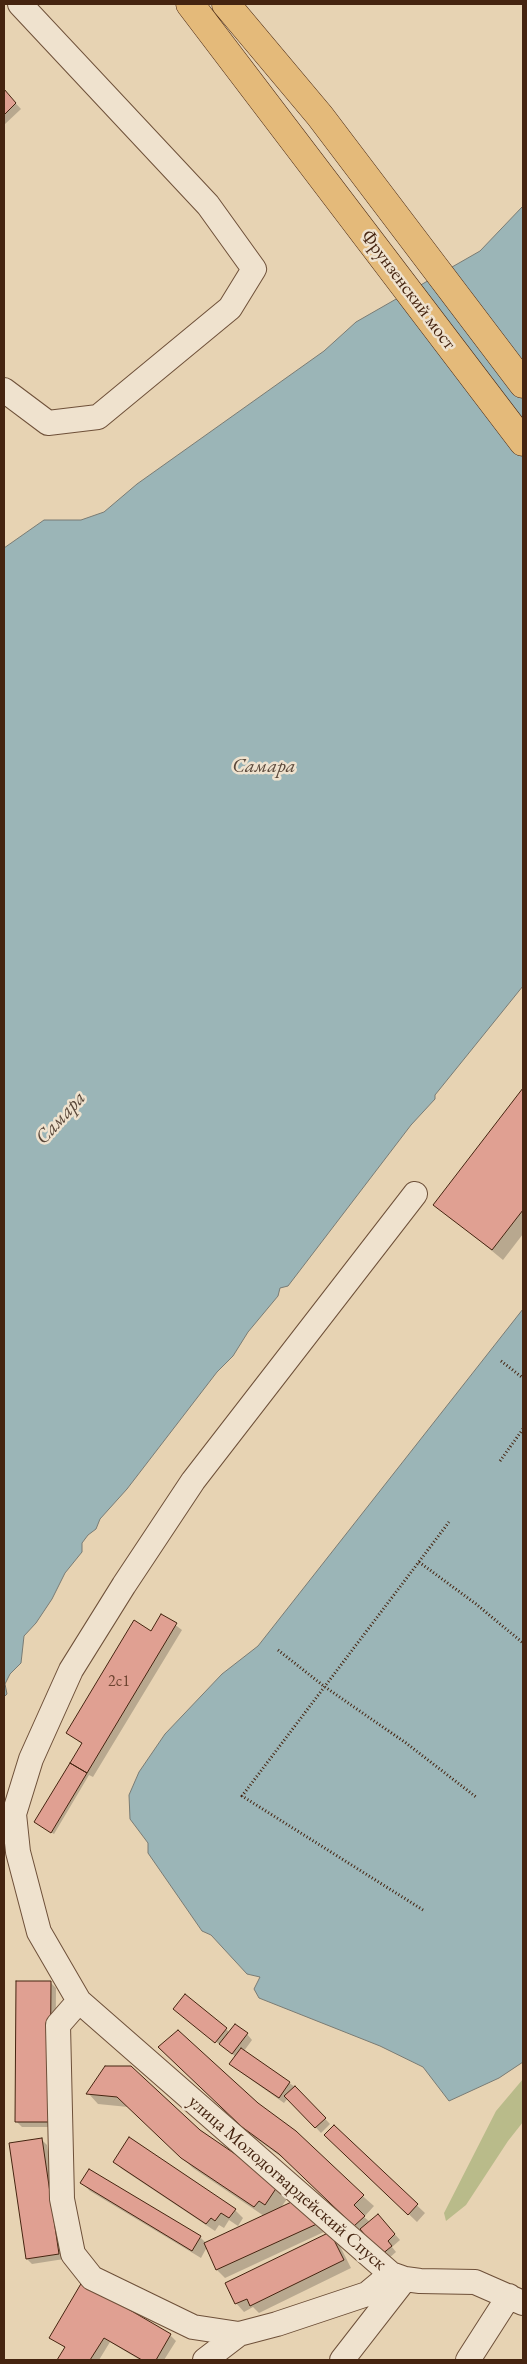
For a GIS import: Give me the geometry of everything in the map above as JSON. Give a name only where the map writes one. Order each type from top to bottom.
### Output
[{"type":"main road","name":"Фрунзенский мост","points":[[190,4],[523,442]]},
{"type":"main road","name":"Фрунзенский мост","points":[[226,4],[320,116],[523,384]]},
{"type":"street","points":[[4,390],[48,423],[98,417],[230,308],[254,269],[208,206],[20,4]]},
{"type":"street","name":"улица Молодогвардейский Спуск","points":[[415,1194],[193,1481],[124,1585],[71,1670],[31,1759],[14,1814],[18,1852],[39,1932],[79,2001],[398,2277],[475,2282],[516,2300]]},
{"type":"street","points":[[79,2001],[58,2025],[62,2199],[73,2254],[92,2278],[192,2327],[239,2334]]},
{"type":"street","points":[[205,2360],[239,2334],[277,2324],[367,2294],[398,2277]]},
{"type":"street","points":[[342,2360],[398,2277]]},
{"type":"street","points":[[468,2360],[516,2300]]},
{"type":"path","points":[[501,1361],[523,1378]]},
{"type":"path","points":[[500,1461],[523,1429]]},
{"type":"path","points":[[423,1910],[242,1796],[449,1522]]},
{"type":"path","points":[[419,1562],[476,1604],[523,1643]]},
{"type":"path","points":[[278,1650],[325,1687],[406,1743],[476,1797]]},
{"type":"green space","points":[[523,2079],[523,2122],[508,2141],[466,2205],[446,2221],[444,2213],[496,2111]]},
{"type":"water","name":"Самара","points":[[523,206],[523,986],[435,1095],[435,1099],[411,1125],[288,1286],[280,1288],[278,1296],[248,1332],[233,1356],[217,1372],[127,1489],[100,1519],[96,1529],[82,1543],[82,1552],[65,1573],[52,1599],[36,1623],[24,1636],[21,1663],[10,1674],[5,1684],[7,1694],[4,1697],[4,548],[44,520],[81,520],[104,512],[137,484],[324,351],[356,322],[480,251]]},
{"type":"water","points":[[523,1309],[523,2062],[499,2078],[449,2101],[423,2067],[380,2046],[259,1998],[254,1989],[260,1977],[247,1974],[211,1935],[202,1931],[148,1853],[148,1843],[130,1819],[129,1795],[139,1772],[165,1734],[222,1674],[258,1646]]},
{"type":"building","points":[[4,89],[16,103],[4,115]]},
{"type":"building","points":[[523,1088],[523,1210],[492,1250],[433,1205]]},
{"type":"building","points":[[161,1614],[177,1623],[87,1773],[70,1763],[82,1743],[66,1733],[134,1620],[151,1631]]},
{"type":"building","points":[[70,1763],[87,1773],[51,1833],[34,1822]]},
{"type":"building","points":[[16,1981],[51,1981],[50,2122],[15,2122]]},
{"type":"building","points":[[185,1994],[227,2028],[215,2043],[173,2009]]},
{"type":"building","points":[[235,2024],[248,2033],[232,2054],[219,2044]]},
{"type":"building","points":[[178,2030],[258,2103],[296,2131],[364,2195],[354,2205],[365,2216],[354,2226],[279,2154],[242,2127],[158,2047]]},
{"type":"building","points":[[241,2048],[290,2082],[279,2098],[229,2064]]},
{"type":"building","points":[[105,2066],[131,2066],[200,2130],[279,2184],[265,2205],[259,2201],[254,2207],[181,2158],[117,2097],[86,2094]]},
{"type":"building","points":[[295,2086],[326,2118],[315,2128],[284,2096]]},
{"type":"building","points":[[334,2125],[418,2204],[408,2215],[324,2135]]},
{"type":"building","points":[[129,2137],[236,2209],[229,2218],[221,2213],[215,2221],[211,2218],[206,2224],[113,2162]]},
{"type":"building","points":[[42,2138],[59,2254],[26,2259],[9,2143]]},
{"type":"building","points":[[89,2169],[201,2236],[192,2251],[80,2183]]},
{"type":"building","points":[[300,2198],[319,2223],[216,2270],[204,2243]]},
{"type":"building","points":[[378,2214],[395,2234],[388,2241],[392,2246],[381,2255],[360,2229]]},
{"type":"building","points":[[330,2232],[344,2260],[250,2306],[247,2299],[235,2304],[225,2283]]},
{"type":"building","points":[[82,2282],[171,2334],[156,2360],[142,2360],[104,2338],[90,2360],[57,2360],[65,2347],[49,2338]]}]
